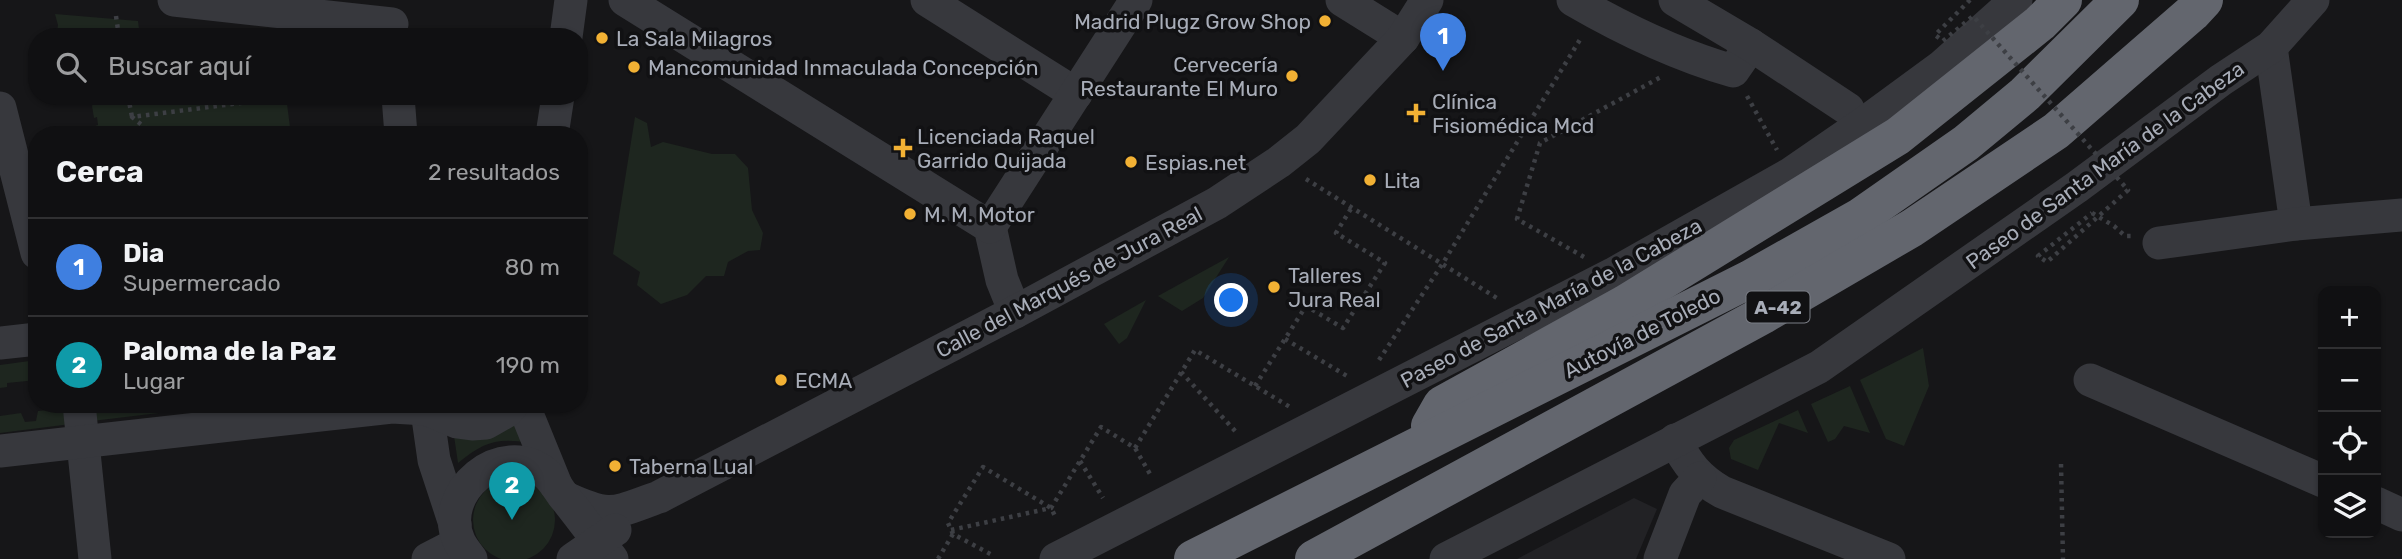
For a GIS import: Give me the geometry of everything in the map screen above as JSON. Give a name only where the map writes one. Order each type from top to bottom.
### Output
[{"type":"highway","points":[[1420,445],[1442,405],[1625,304],[1898,136],[2040,23],[2063,0]]},
{"type":"highway","name":"Autovía de Toledo","points":[[1193,559],[1750,279],[1860,217],[1966,143],[2025,94],[2120,0]]},
{"type":"highway","name":"Autovía de Toledo","points":[[1314,559],[1763,316],[1912,228],[2056,131],[2204,0]]},
{"type":"street","points":[[174,0],[391,20]]},
{"type":"street","points":[[567,28],[571,0]]},
{"type":"street","points":[[625,0],[990,227]]},
{"type":"street","points":[[927,0],[1076,94]]},
{"type":"street","points":[[1014,312],[1002,281],[990,227],[1136,0]]},
{"type":"street","points":[[1342,0],[1403,38]]},
{"type":"street","name":"Calle del Marqués de Jura Real","points":[[561,492],[595,512],[612,513],[659,497],[1217,203],[1279,162],[1308,139],[1403,38],[1427,0]]},
{"type":"street","points":[[1675,0],[1742,58],[1848,109]]},
{"type":"street","name":"Paseo de Santa María de la Cabeza","points":[[1056,559],[1613,274],[1790,174],[1942,66],[2016,0]]},
{"type":"street","name":"Paseo de Santa María de la Cabeza","points":[[1446,559],[1819,368],[2271,47],[2312,0]]},
{"type":"street","points":[[1585,7],[1693,59],[1742,58]]},
{"type":"street","points":[[2271,47],[2296,224]]},
{"type":"street","points":[[399,105],[400,126]]},
{"type":"street","points":[[553,126],[557,105]]},
{"type":"street","points":[[0,108],[28,218]]},
{"type":"street","points":[[2159,243],[2296,224],[2402,215]]},
{"type":"street","points":[[0,343],[28,340]]},
{"type":"street","points":[[2090,380],[2318,479]]},
{"type":"street","points":[[80,413],[95,559]]},
{"type":"street","points":[[0,451],[329,413]]},
{"type":"street","points":[[427,413],[433,460],[459,546]]},
{"type":"street","points":[[438,413],[457,422],[472,424],[486,423],[504,413]]},
{"type":"street","points":[[527,413],[569,514],[566,541],[554,559]]},
{"type":"street","points":[[1675,440],[1690,467],[1700,478],[1722,492],[1889,559]]},
{"type":"street","points":[[459,546],[457,505],[464,488],[474,476],[492,466],[510,462],[528,464],[545,472],[561,492],[599,555]]},
{"type":"street","points":[[1660,559],[1685,494],[1700,478]]},
{"type":"street","name":"Calle del Marqués de Jura Real","points":[[599,555],[659,497]]},
{"type":"street","points":[[2381,505],[2402,515]]},
{"type":"street","points":[[428,559],[459,546]]},
{"type":"path","points":[[1970,0],[1935,35],[1943,41],[1973,16],[2129,190],[2046,262],[2038,256],[2092,213],[2114,226],[2125,236]]},
{"type":"path","points":[[1372,371],[1443,263],[1585,7]]},
{"type":"path","points":[[116,16],[118,28]]},
{"type":"path","points":[[1742,58],[1779,155]]},
{"type":"path","points":[[1589,260],[1517,219],[1540,143],[1693,59]]},
{"type":"path","points":[[130,105],[132,117],[143,126]]},
{"type":"path","points":[[132,117],[225,105]]},
{"type":"path","points":[[1279,162],[1504,302]]},
{"type":"path","points":[[1255,386],[1306,306],[1343,328],[1385,263],[1336,233],[1352,207]]},
{"type":"path","points":[[1285,339],[1355,381]]},
{"type":"path","points":[[1135,448],[1195,349],[1298,411]]},
{"type":"path","points":[[1181,372],[1244,440]]},
{"type":"path","points":[[938,559],[952,532],[1051,508],[1101,427],[1135,448],[1150,474]]},
{"type":"path","points":[[1080,461],[1103,498]]},
{"type":"path","points":[[2061,464],[2063,559]]},
{"type":"path","points":[[994,556],[952,532],[948,523],[983,467],[1051,508],[1056,518]]},
{"type":"shaded area","points":[[55,14],[138,21],[139,28],[58,28]]},
{"type":"shaded area","points":[[287,105],[290,126],[95,126],[98,125],[97,117],[94,118],[92,106]]},
{"type":"shaded area","points":[[635,117],[647,123],[651,147],[663,142],[712,154],[735,154],[748,168],[752,210],[763,233],[760,250],[748,251],[728,262],[724,276],[706,276],[687,295],[661,304],[637,285],[640,272],[613,254]]},
{"type":"shaded area","points":[[1229,257],[1203,298],[1182,311],[1158,296]]},
{"type":"shaded area","points":[[1146,300],[1127,338],[1119,344],[1104,324]]},
{"type":"shaded area","points":[[1923,348],[1929,386],[1904,446],[1886,439],[1860,380]]},
{"type":"shaded area","points":[[28,361],[28,381],[7,383],[7,387],[0,388],[0,365]]},
{"type":"shaded area","points":[[1850,386],[1870,433],[1844,426],[1835,439],[1828,442],[1811,404]]},
{"type":"shaded area","points":[[1798,410],[1808,433],[1779,423],[1758,470],[1731,459],[1729,448],[1734,440]]},
{"type":"shaded area","points":[[21,413],[25,422],[36,421],[38,413],[69,413],[71,424],[0,433],[0,416]]},
{"type":"shaded area","points":[[91,413],[159,413],[92,421]]},
{"type":"shaded area","points":[[517,416],[530,443],[491,443],[475,450],[458,463],[453,429]]},
{"type":"shaded area","points":[[514,479],[530,482],[548,497],[554,512],[552,536],[543,549],[530,558],[498,558],[485,549],[476,536],[473,520],[476,504],[485,491],[498,482]]},
{"type":"shaded area","points":[[1634,498],[1657,509],[1636,559],[1517,559]]},
{"type":"place","name":"Madrid Plugz Grow Shop","points":[[1325,21]]},
{"type":"place","name":"La Sala Milagros","points":[[602,38]]},
{"type":"place","name":"Mancomunidad Inmaculada Concepción","points":[[634,67]]},
{"type":"place","name":"Dia","points":[[1443,71]]},
{"type":"place","name":"Cervecería Restaurante El Muro","points":[[1292,76]]},
{"type":"place","name":"Clínica Fisiomédica Mcd","points":[[1416,113]]},
{"type":"place","name":"Licenciada Raquel Garrido Quijada","points":[[903,148]]},
{"type":"place","name":"Espias.net","points":[[1131,162]]},
{"type":"place","name":"Lita","points":[[1370,180]]},
{"type":"place","name":"M. M. Motor","points":[[910,214]]},
{"type":"place","name":"Talleres Jura Real","points":[[1274,287]]},
{"type":"place","name":"ECMA","points":[[781,380]]},
{"type":"place","name":"Taberna Lual","points":[[615,466]]},
{"type":"place","name":"Paloma de la Paz","points":[[512,520]]}]
